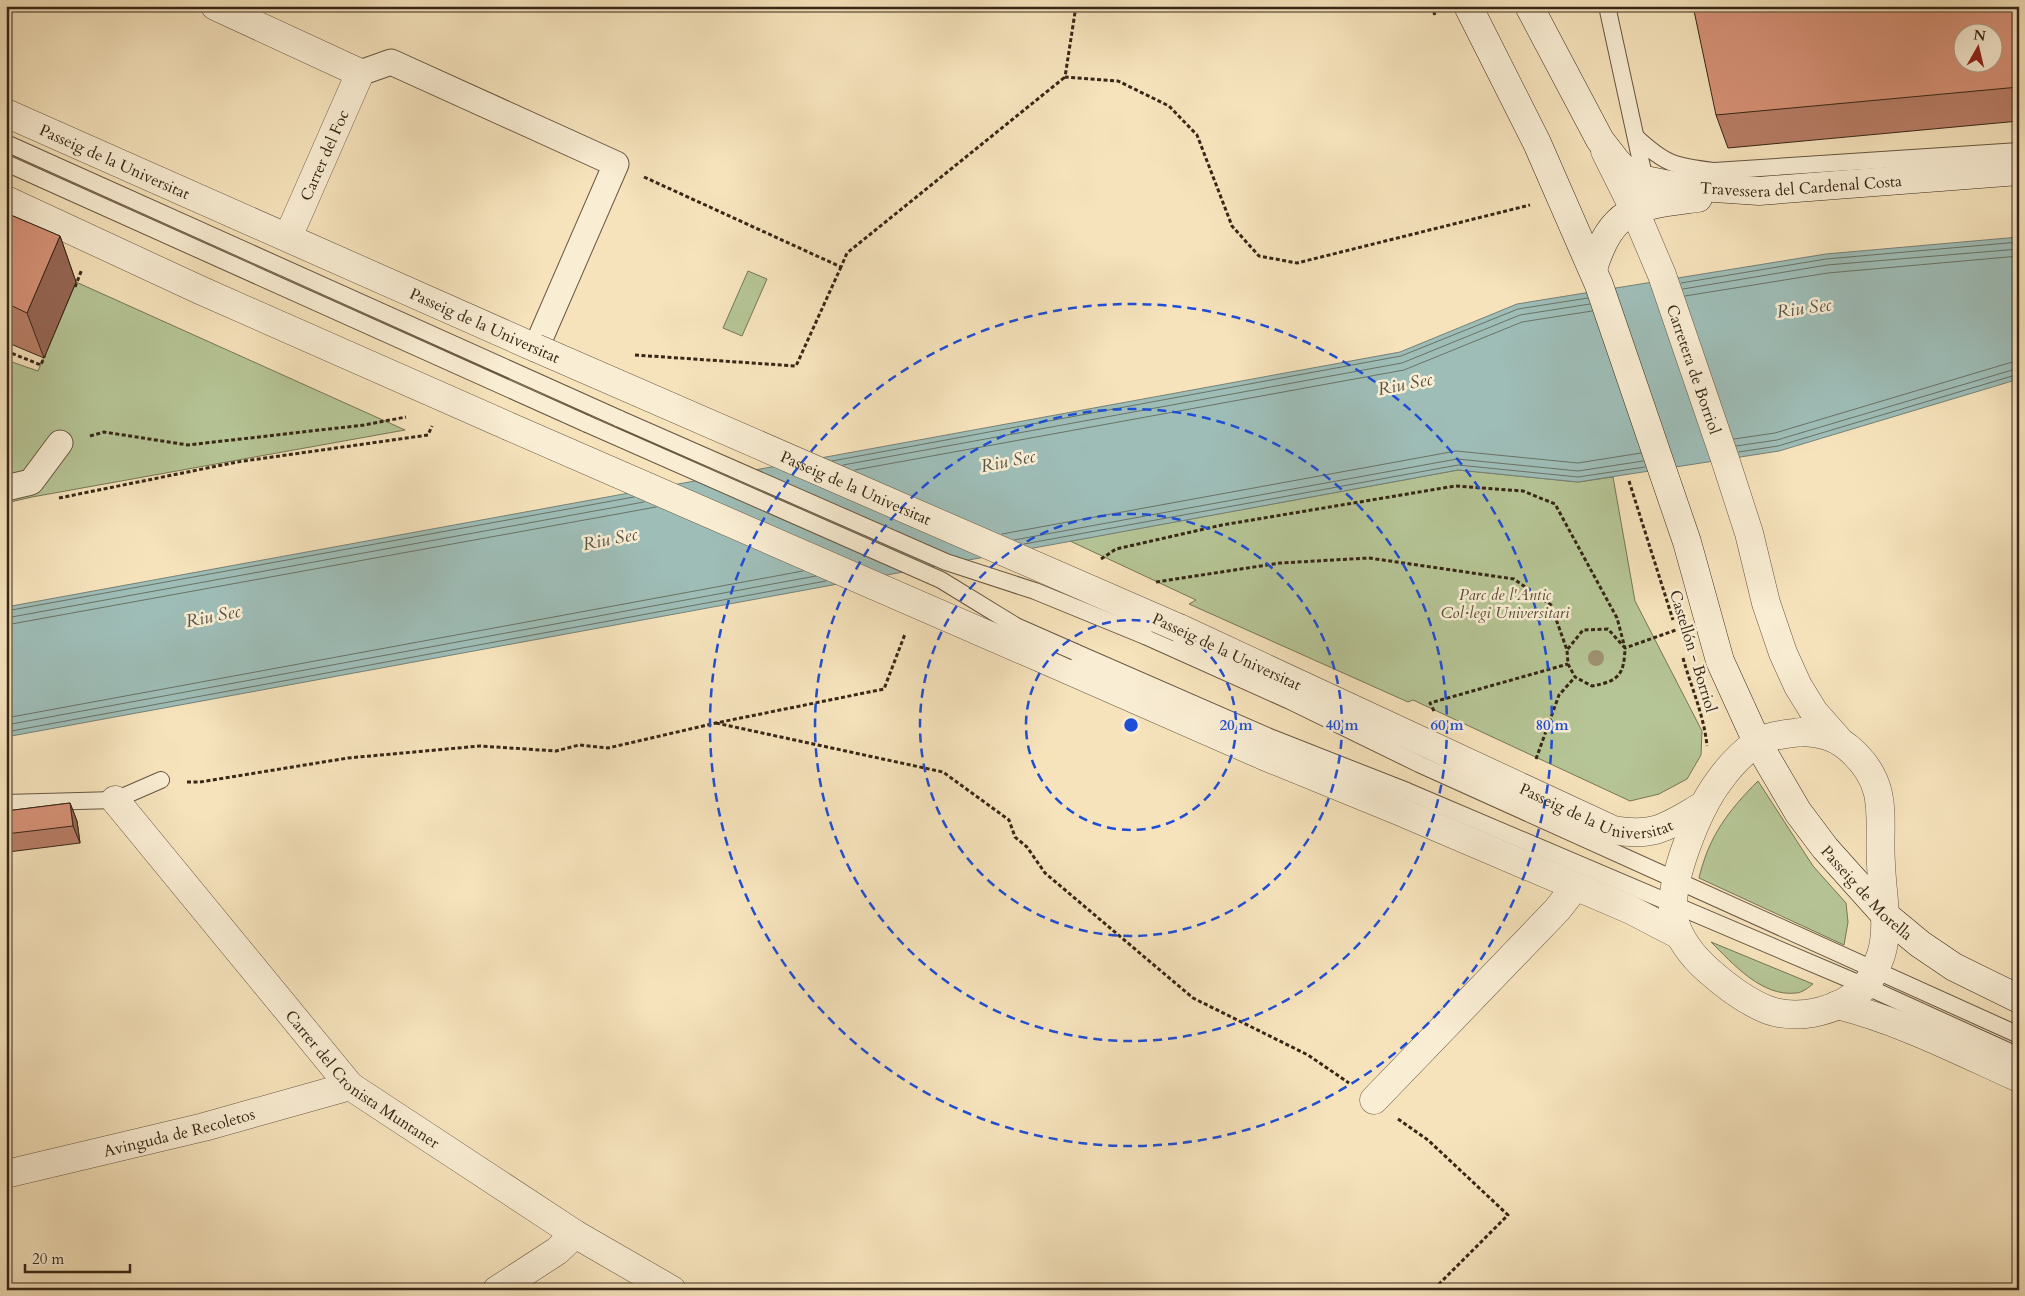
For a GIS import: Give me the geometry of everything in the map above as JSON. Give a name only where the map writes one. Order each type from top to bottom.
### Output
[{"type":"street","points":[[215,6],[360,73],[391,62],[616,164],[536,348]]},
{"type":"street","points":[[1468,6],[1537,143],[1596,277],[1687,542],[1720,661],[1756,742]]},
{"type":"street","name":"Carretera de Borriol","points":[[1529,6],[1600,140],[1643,198],[1660,267],[1749,534],[1766,603],[1783,653],[1798,686],[1814,712],[1837,738],[1867,766],[1877,785],[1880,802],[1880,846],[1885,936],[1881,954],[1870,978]]},
{"type":"street","name":"Carrer del Foc","points":[[288,237],[360,73]]},
{"type":"street","name":"Passeig de la Universitat","points":[[6,113],[536,348],[1179,628],[1614,830],[1635,834],[1652,832],[1668,826],[1704,805]]},
{"type":"street","name":"Travessera del Cardenal Costa","points":[[1643,198],[2019,171]]},
{"type":"street","points":[[1596,277],[1599,248],[1611,229],[1643,198]]},
{"type":"street","points":[[6,200],[200,290],[508,426],[1264,756],[1399,811],[1631,910],[1680,935]]},
{"type":"street","points":[[6,488],[31,482],[60,443]]},
{"type":"street","points":[[1837,738],[1821,733],[1779,734],[1756,742],[1734,762],[1718,781],[1704,805],[1687,846],[1674,892],[1674,918],[1680,935],[1704,967],[1745,1000],[1770,1011],[1794,1015],[1815,1014],[1853,996],[1870,978]]},
{"type":"street","name":"Passeig de Morella","points":[[1756,742],[1798,812],[1825,848],[1885,915],[1920,944],[1954,967],[2019,999]]},
{"type":"street","name":"Carrer del Cronista Muntaner","points":[[114,800],[350,1086],[575,1234],[672,1290]]},
{"type":"street","points":[[1374,1100],[1557,910],[1575,887]]},
{"type":"street","points":[[1837,1005],[1863,1012],[1914,1031],[2019,1078]]},
{"type":"street","name":"Avinguda de Recoletos","points":[[6,1174],[204,1127],[350,1086]]},
{"type":"street","points":[[497,1290],[557,1251],[575,1234]]},
{"type":"lane","points":[[1607,6],[1636,137],[1643,198]]},
{"type":"lane","points":[[1636,137],[1655,155],[1676,166],[1714,171],[2019,151]]},
{"type":"lane","points":[[6,143],[946,562],[1035,591],[1145,636],[1290,701],[1674,892],[1870,978],[2019,1035]]},
{"type":"lane","points":[[6,163],[587,424],[941,580],[1016,626],[1272,738],[1674,892],[1870,978],[2019,1056]]},
{"type":"lane","points":[[6,803],[114,800],[161,780]]},
{"type":"path","points":[[631,354],[796,366],[847,253],[1065,76],[1076,6]]},
{"type":"path","points":[[1065,76],[1118,81],[1169,106],[1197,135],[1232,226],[1259,256],[1296,263],[1530,205]]},
{"type":"path","points":[[616,164],[841,266]]},
{"type":"path","points":[[73,290],[85,261]]},
{"type":"path","points":[[6,351],[41,366],[48,349]]},
{"type":"path","points":[[60,443],[104,432],[188,445],[364,425],[412,416]]},
{"type":"path","points":[[52,499],[236,462],[428,435],[436,418]]},
{"type":"path","name":"Castellón - Borriol","points":[[1629,481],[1678,639]]},
{"type":"path","points":[[1100,560],[1116,549],[1222,525],[1455,486],[1523,490],[1555,504],[1617,618],[1625,648],[1624,667],[1611,682],[1592,686],[1575,677],[1568,664],[1567,650],[1551,606],[1514,579],[1369,558],[1280,563],[1155,582]]},
{"type":"path","points":[[161,780],[200,782],[348,758],[480,746],[556,751],[579,745],[608,748],[716,723],[884,690],[908,628]]},
{"type":"path","points":[[1567,650],[1583,630],[1608,630],[1625,648]]},
{"type":"path","points":[[1625,648],[1676,630]]},
{"type":"path","name":"Castellón - Borriol","points":[[1681,648],[1690,685],[1700,712],[1707,749]]},
{"type":"path","points":[[1434,712],[1430,703],[1568,664]]},
{"type":"path","points":[[1534,766],[1559,695],[1575,677]]},
{"type":"path","points":[[716,723],[943,772],[1009,820],[1015,837],[1027,847],[1045,873],[1193,998],[1308,1055],[1428,1140],[1508,1215],[1433,1290]]},
{"type":"green space","points":[[748,271],[767,279],[742,336],[723,328]]},
{"type":"green space","points":[[76,282],[405,430],[6,503],[6,360],[38,371]]},
{"type":"green space","name":"Parc de l'Antic Col·legi Universitari","points":[[1458,470],[1578,482],[1613,477],[1635,601],[1702,731],[1701,755],[1687,779],[1659,794],[1630,801],[1413,700],[1408,702],[1189,604],[1196,600],[1070,541]]},
{"type":"green space","points":[[1758,781],[1813,866],[1846,903],[1848,922],[1844,945],[1699,878],[1708,849],[1721,825]]},
{"type":"green space","points":[[1711,942],[1813,984],[1798,993],[1783,993],[1771,990],[1739,969]]},
{"type":"water","name":"Riu Sec","points":[[2019,237],[2019,379],[1779,451],[1578,482],[1458,470],[6,737],[6,607],[1400,352],[1517,304],[1826,254]]},
{"type":"building","points":[[1693,6],[2019,6],[2019,87],[1716,115]]},
{"type":"building","points":[[6,213],[60,236],[27,313],[6,303]]},
{"type":"building","points":[[70,803],[73,826],[6,834],[6,811]]}]
